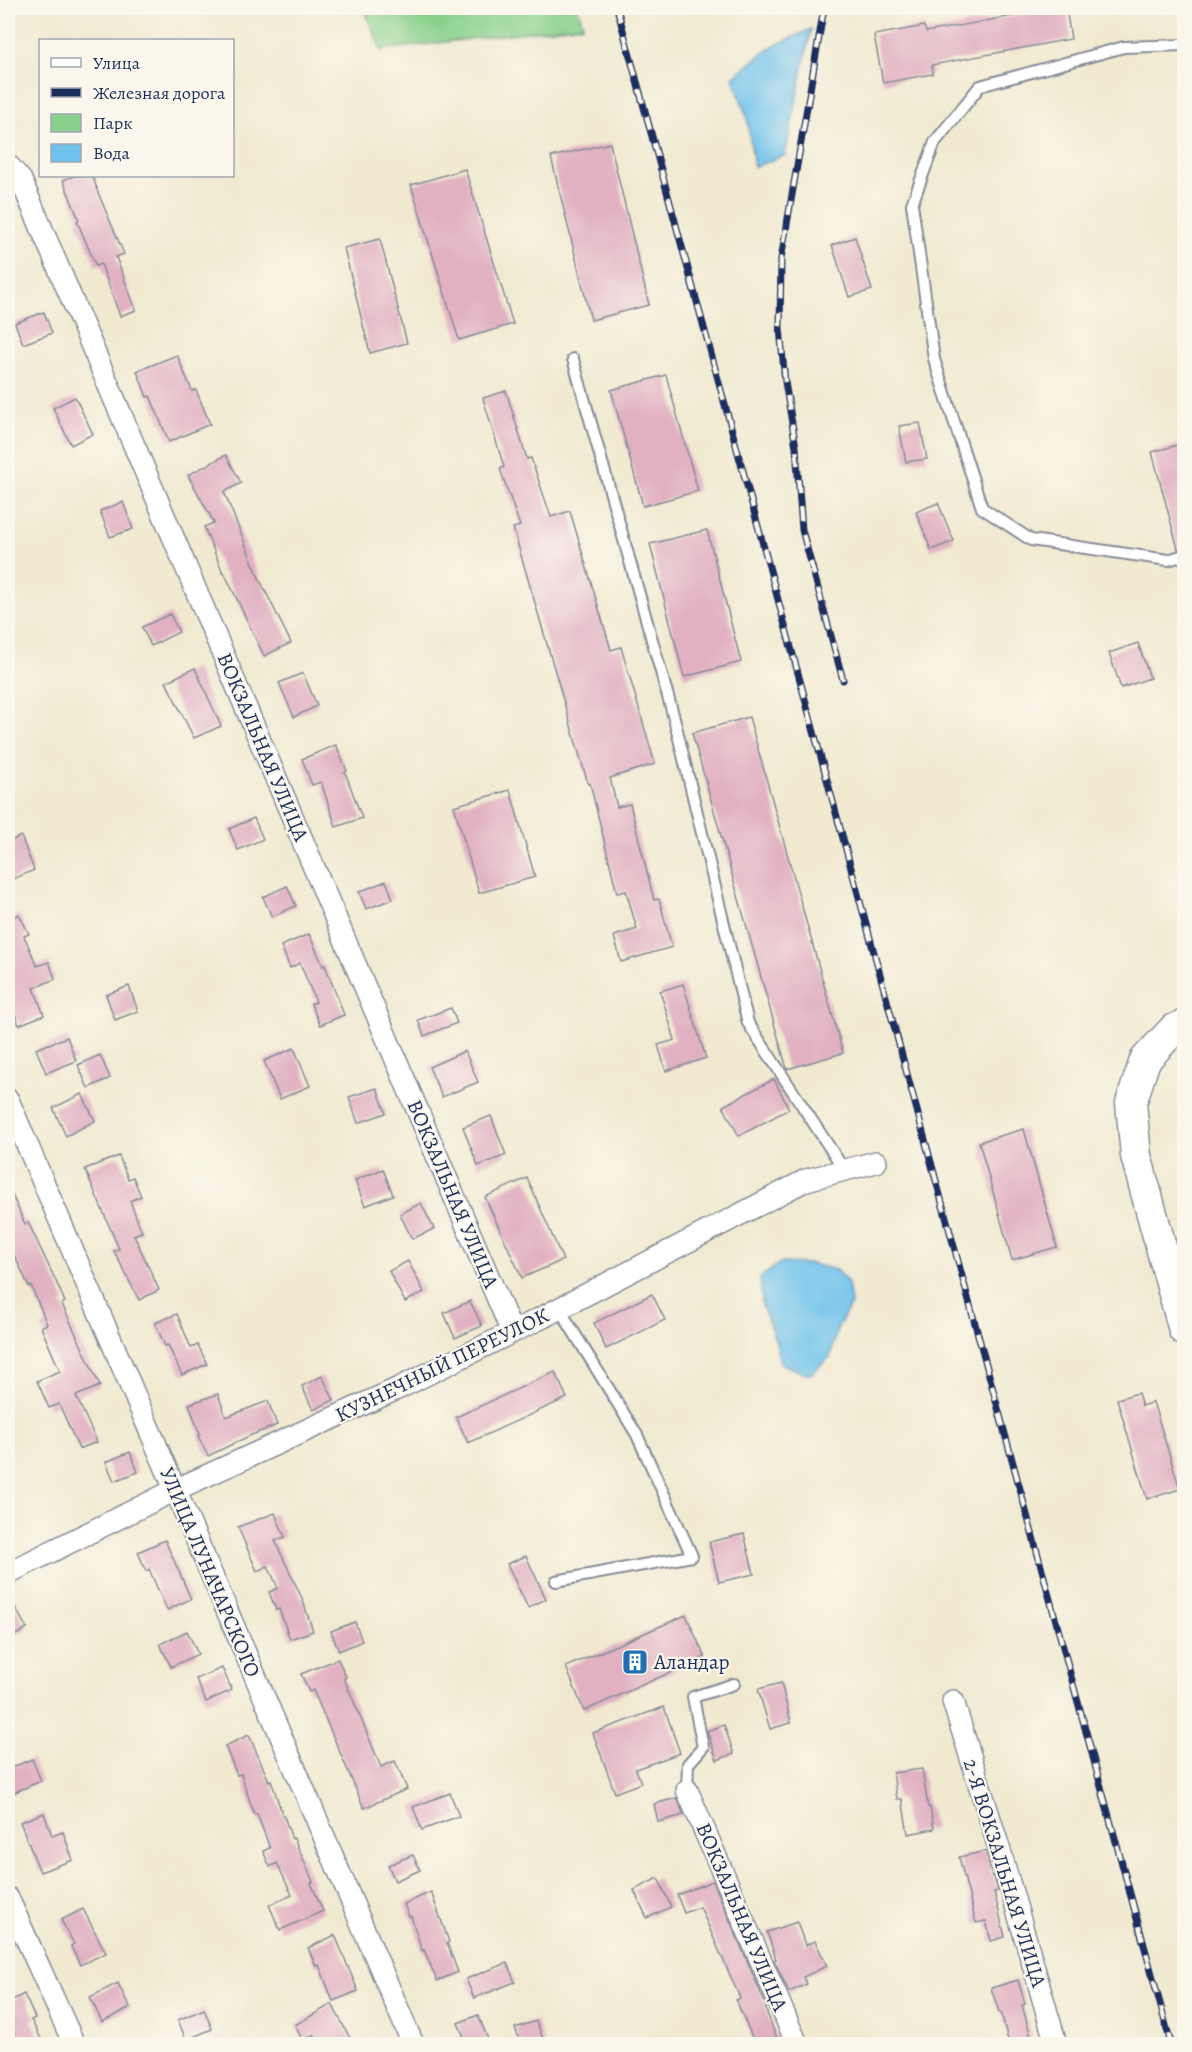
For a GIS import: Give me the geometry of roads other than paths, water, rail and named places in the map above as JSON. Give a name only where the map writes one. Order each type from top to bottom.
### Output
[{"type":"street","name":"ВОКЗАЛЬНАЯ УЛИЦА","points":[[8,165],[21,180],[512,1332]]},
{"type":"street","points":[[1185,1025],[1173,1030],[1145,1060],[1131,1102],[1136,1156],[1185,1330]]},
{"type":"street","name":"УЛИЦА ЛУНАЧАРСКОГО","points":[[8,1100],[412,2044]]},
{"type":"street","name":"КУЗНЕЧНЫЙ ПЕРЕУЛОК","points":[[8,1573],[175,1490],[399,1388],[806,1180],[876,1162]]},
{"type":"street","name":"2-Я ВОКЗАЛЬНАЯ УЛИЦА","points":[[953,1701],[1000,1851],[1056,2044]]},
{"type":"street","name":"ВОКЗАЛЬНАЯ УЛИЦА","points":[[687,1790],[797,2044]]},
{"type":"street","points":[[8,1898],[74,2044]]},
{"type":"lane","points":[[1185,45],[1124,47],[980,86],[935,142],[912,204],[934,359],[982,508],[1031,540],[1168,560],[1185,555]]},
{"type":"lane","points":[[573,359],[674,718],[748,1023],[846,1171]]},
{"type":"lane","points":[[556,1581],[692,1556],[637,1435],[559,1308]]},
{"type":"lane","points":[[687,1790],[688,1764],[703,1747],[693,1697],[734,1684]]},
{"type":"water","points":[[811,29],[785,155],[754,167],[747,117],[733,77],[771,47]]},
{"type":"water","points":[[780,1263],[811,1264],[836,1270],[848,1283],[851,1304],[837,1329],[830,1357],[809,1375],[780,1363],[776,1342],[762,1305],[760,1278]]},
{"type":"railway","points":[[617,8],[1171,2044]]},
{"type":"railway","points":[[824,8],[781,259],[780,328],[785,382],[796,447],[802,530],[843,680]]},
{"type":"place","name":"Аландар","points":[[635,1662]]}]
